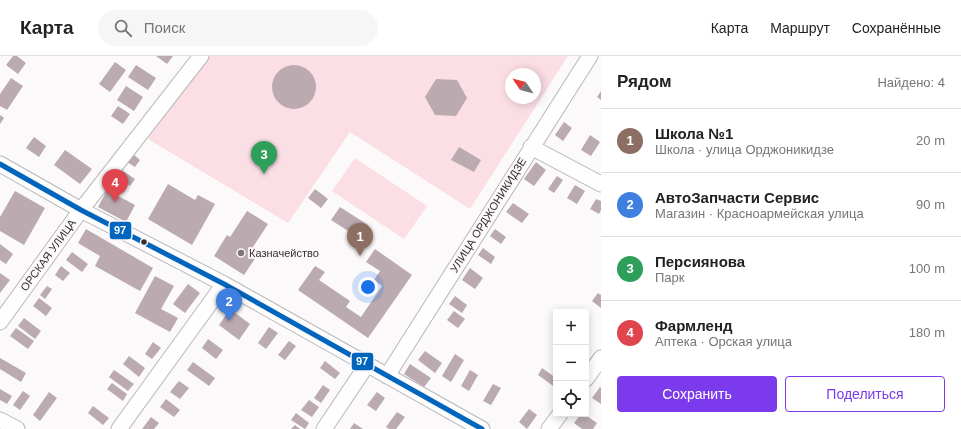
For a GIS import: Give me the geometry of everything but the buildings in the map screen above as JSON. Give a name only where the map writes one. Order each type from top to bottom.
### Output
[{"type":"street","name":"ОРСКАЯ УЛИЦА","points":[[0,322],[81,210],[200,56]]},
{"type":"street","name":"УЛИЦА ОРДЖОНИКИДЗЕ","points":[[387,376],[590,56]]},
{"type":"street","points":[[531,147],[601,184]]},
{"type":"street","points":[[0,164],[81,210],[224,284],[482,429]]},
{"type":"street","points":[[119,429],[224,284]]},
{"type":"street","points":[[589,375],[601,358]]},
{"type":"street","points":[[324,429],[367,365]]},
{"type":"street","points":[[549,429],[558,417]]},
{"type":"street","points":[[0,420],[17,429]]},
{"type":"shaded area","points":[[209,56],[568,56],[541,98],[541,68],[505,68],[505,104],[537,104],[470,209],[350,132],[288,223],[148,139]]},
{"type":"shaded area","points":[[355,158],[427,206],[404,239],[332,191]]},
{"type":"transit line","name":"97","points":[[0,164],[81,210],[224,284],[482,429]]},
{"type":"place","name":"Персиянова","points":[[264,174]]},
{"type":"place","name":"Фармленд","points":[[115,202]]},
{"type":"place","name":"Казначейство","points":[[241,253]]},
{"type":"place","name":"Школа №1","points":[[360,256]]},
{"type":"place","name":"АвтоЗапчасти Сервис","points":[[229,321]]}]
